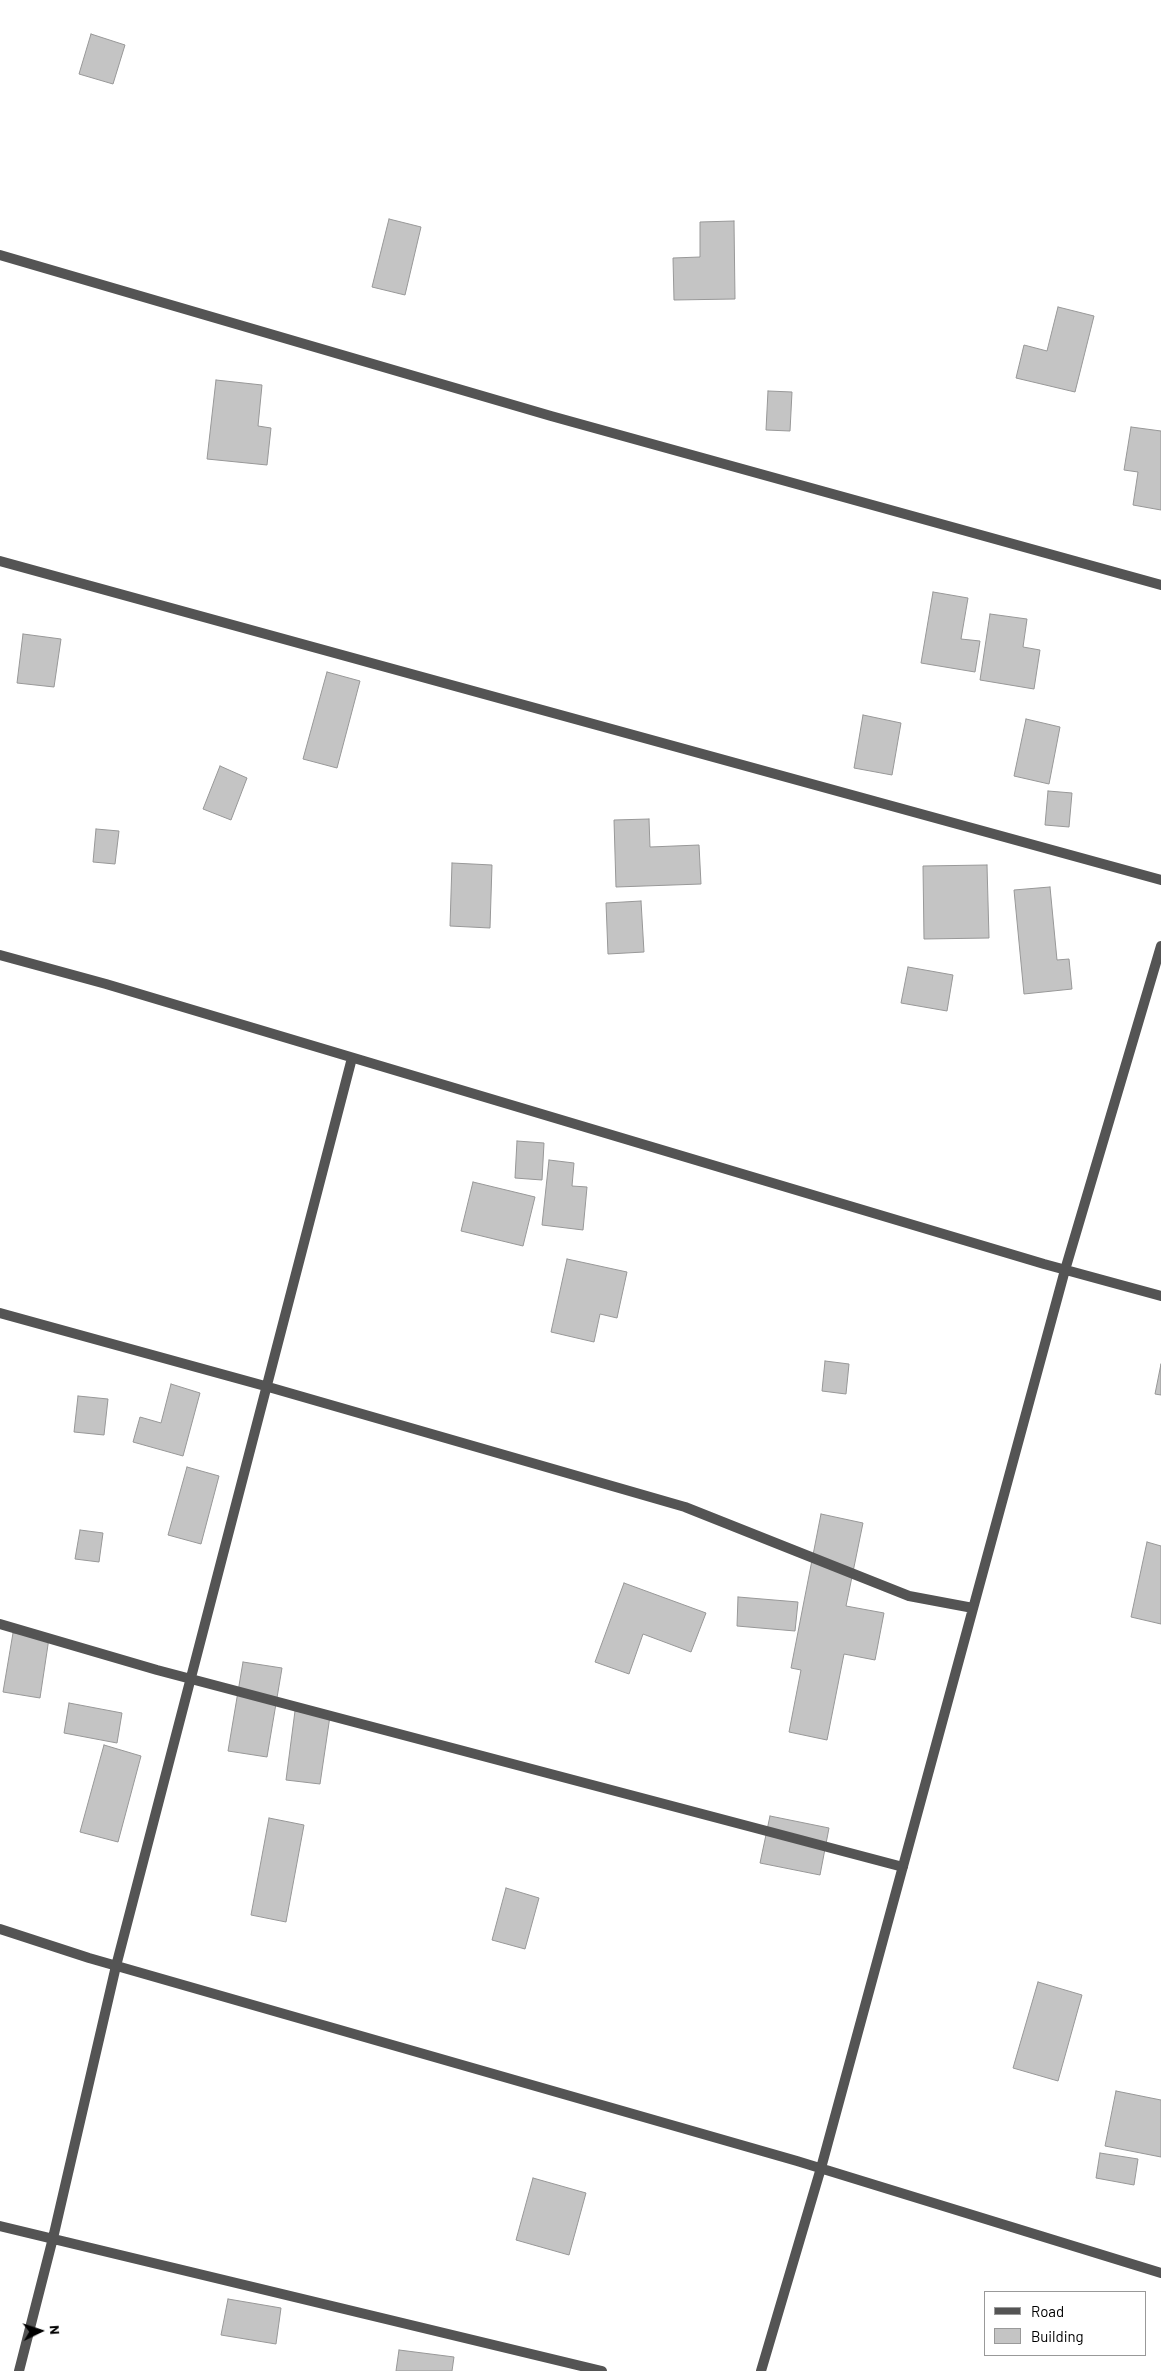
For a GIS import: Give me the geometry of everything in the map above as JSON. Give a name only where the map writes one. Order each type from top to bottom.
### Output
[{"type":"street","points":[[0,255],[551,416],[1161,585]]},
{"type":"street","points":[[0,561],[1161,880]]},
{"type":"street","points":[[761,2371],[821,2168],[1065,1270],[1161,946]]},
{"type":"street","points":[[0,955],[115,986],[1065,1270],[1161,1296]]},
{"type":"street","points":[[19,2371],[53,2238],[116,1966],[265,1386],[352,1058]]},
{"type":"street","points":[[0,1313],[265,1386],[684,1507],[909,1596],[973,1608]]},
{"type":"street","points":[[0,1624],[189,1679],[903,1867]]},
{"type":"street","points":[[0,1929],[116,1966],[821,2168],[1161,2273]]},
{"type":"street","points":[[0,2226],[602,2371]]},
{"type":"building","points":[[91,34],[125,45],[113,84],[79,74]]},
{"type":"building","points":[[389,219],[421,227],[405,295],[372,287]]},
{"type":"building","points":[[734,221],[735,299],[674,300],[673,258],[700,257],[700,222]]},
{"type":"building","points":[[1058,307],[1094,316],[1075,392],[1016,378],[1024,345],[1047,351]]},
{"type":"building","points":[[216,380],[262,385],[258,426],[271,428],[267,465],[207,459]]},
{"type":"building","points":[[768,391],[792,392],[790,431],[766,430]]},
{"type":"building","points":[[1131,427],[1161,431],[1161,510],[1133,505],[1138,472],[1124,470]]},
{"type":"building","points":[[933,592],[968,598],[961,639],[980,641],[975,672],[921,663]]},
{"type":"building","points":[[990,614],[1027,619],[1023,647],[1040,650],[1034,689],[980,680]]},
{"type":"building","points":[[23,634],[61,639],[54,687],[17,683]]},
{"type":"building","points":[[327,672],[360,681],[337,768],[303,759]]},
{"type":"building","points":[[863,715],[901,723],[892,775],[854,768]]},
{"type":"building","points":[[1026,719],[1060,727],[1049,784],[1014,776]]},
{"type":"building","points":[[220,766],[247,778],[231,820],[203,809]]},
{"type":"building","points":[[1048,791],[1072,793],[1069,827],[1045,825]]},
{"type":"building","points":[[649,819],[650,847],[699,845],[701,884],[616,887],[614,820]]},
{"type":"building","points":[[96,829],[119,831],[115,864],[93,862]]},
{"type":"building","points":[[452,863],[492,865],[490,928],[450,926]]},
{"type":"building","points":[[987,865],[989,938],[924,939],[923,866]]},
{"type":"building","points":[[1050,887],[1057,960],[1069,959],[1072,989],[1024,994],[1014,890]]},
{"type":"building","points":[[641,901],[644,952],[608,954],[606,903]]},
{"type":"building","points":[[908,967],[953,975],[947,1011],[901,1003]]},
{"type":"building","points":[[517,1141],[544,1143],[542,1180],[515,1178]]},
{"type":"building","points":[[549,1160],[574,1163],[572,1186],[587,1187],[583,1230],[542,1225]]},
{"type":"building","points":[[473,1182],[535,1197],[523,1246],[461,1231]]},
{"type":"building","points":[[567,1259],[627,1272],[617,1318],[600,1314],[594,1342],[551,1332]]},
{"type":"building","points":[[825,1361],[849,1364],[846,1394],[822,1391]]},
{"type":"building","points":[[1161,1364],[1161,1395],[1155,1394]]},
{"type":"building","points":[[171,1384],[200,1393],[183,1456],[133,1442],[140,1417],[161,1423]]},
{"type":"building","points":[[78,1396],[108,1399],[104,1435],[74,1432]]},
{"type":"building","points":[[187,1467],[219,1476],[201,1544],[168,1535]]},
{"type":"building","points":[[821,1514],[863,1523],[846,1606],[884,1613],[875,1660],[844,1654],[827,1740],[789,1732],[801,1670],[791,1668]]},
{"type":"building","points":[[80,1530],[103,1533],[99,1562],[75,1559]]},
{"type":"building","points":[[1147,1542],[1161,1546],[1161,1624],[1131,1617]]},
{"type":"building","points":[[624,1583],[706,1613],[691,1652],[643,1634],[629,1674],[595,1662]]},
{"type":"building","points":[[738,1597],[798,1602],[795,1631],[737,1626]]},
{"type":"building","points":[[13,1633],[49,1638],[40,1698],[3,1692]]},
{"type":"building","points":[[243,1662],[282,1668],[267,1757],[228,1751]]},
{"type":"building","points":[[69,1703],[122,1713],[117,1743],[64,1733]]},
{"type":"building","points":[[295,1711],[330,1716],[320,1784],[286,1780]]},
{"type":"building","points":[[104,1745],[141,1756],[118,1842],[80,1832]]},
{"type":"building","points":[[770,1816],[829,1828],[820,1875],[760,1863]]},
{"type":"building","points":[[269,1818],[304,1825],[286,1922],[251,1915]]},
{"type":"building","points":[[506,1888],[539,1898],[525,1949],[492,1940]]},
{"type":"building","points":[[1038,1982],[1082,1995],[1058,2081],[1013,2068]]},
{"type":"building","points":[[1116,2091],[1161,2100],[1161,2157],[1105,2146]]},
{"type":"building","points":[[1100,2153],[1138,2159],[1134,2185],[1096,2178]]},
{"type":"building","points":[[533,2178],[586,2193],[569,2255],[516,2240]]},
{"type":"building","points":[[228,2299],[281,2308],[276,2344],[221,2335]]},
{"type":"building","points":[[399,2350],[454,2357],[452,2371],[396,2371]]}]
